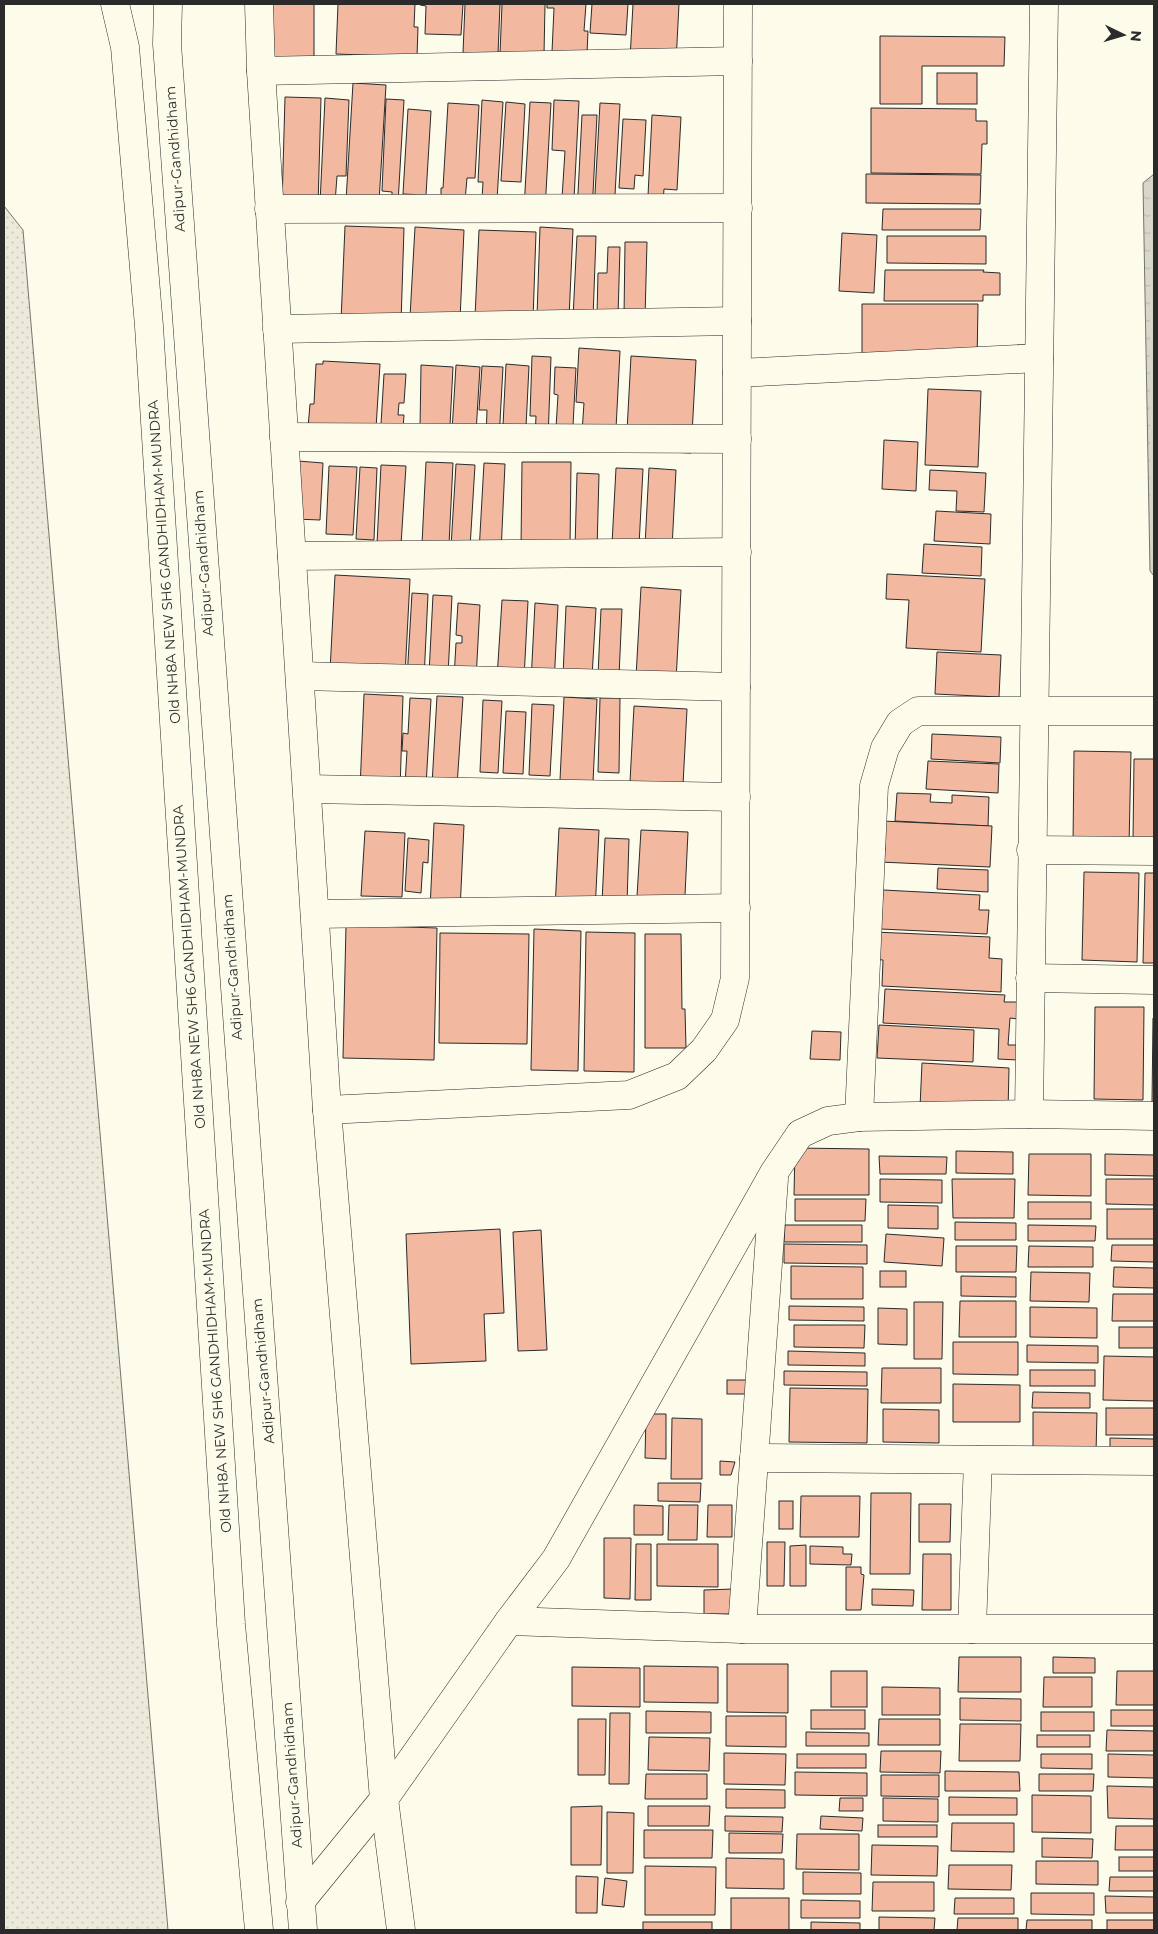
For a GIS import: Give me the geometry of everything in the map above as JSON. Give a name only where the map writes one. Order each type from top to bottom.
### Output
[{"type":"street","name":"Old NH8A NEW SH6 GANDHIDHAM-MUNDRA","points":[[114,4],[125,47],[149,326],[231,1624],[259,1930]]},
{"type":"street","name":"Adipur-Gandhidham","points":[[168,4],[167,44],[185,314],[248,1182],[273,1496],[303,1930]]},
{"type":"street","points":[[259,4],[261,71],[327,1110],[384,1800],[401,1930]]},
{"type":"street","points":[[327,1110],[629,1095],[677,1076],[704,1050],[725,1020],[735,978],[736,908],[738,4]]},
{"type":"street","points":[[1029,1114],[1044,4]]},
{"type":"street","points":[[261,71],[738,61]]},
{"type":"street","points":[[270,209],[738,208]]},
{"type":"street","points":[[277,329],[737,321]]},
{"type":"street","points":[[737,373],[1039,358]]},
{"type":"street","points":[[284,437],[737,439]]},
{"type":"street","points":[[292,556],[737,552]]},
{"type":"street","points":[[300,676],[736,687]]},
{"type":"street","points":[[858,1117],[874,786],[885,748],[900,723],[918,711],[1154,711]]},
{"type":"street","points":[[307,788],[736,797]]},
{"type":"street","points":[[1032,850],[1154,851]]},
{"type":"street","points":[[315,914],[736,908]]},
{"type":"street","points":[[1030,978],[1154,980]]},
{"type":"street","points":[[300,1902],[384,1800],[509,1621],[556,1559],[775,1171],[800,1134],[828,1121],[858,1117],[1029,1114],[1154,1116]]},
{"type":"street","points":[[742,1629],[775,1171]]},
{"type":"street","points":[[754,1458],[1154,1461]]},
{"type":"street","points":[[972,1629],[978,1460]]},
{"type":"street","points":[[509,1621],[742,1629],[1154,1629]]},
{"type":"shaded area","points":[[4,206],[23,230],[168,1930],[4,1930]]},
{"type":"water","points":[[1154,174],[1154,576],[1150,571],[1143,183]]},
{"type":"building","points":[[270,4],[314,4],[314,67],[269,66]]},
{"type":"building","points":[[338,4],[415,4],[414,27],[418,27],[417,57],[336,54]]},
{"type":"building","points":[[420,4],[463,4],[461,35],[425,34],[426,6]]},
{"type":"building","points":[[465,4],[500,4],[498,54],[463,53]]},
{"type":"building","points":[[502,4],[545,4],[544,55],[500,54]]},
{"type":"building","points":[[547,4],[586,4],[584,31],[588,31],[587,54],[552,52],[554,8],[547,8]]},
{"type":"building","points":[[592,4],[628,4],[626,35],[590,33]]},
{"type":"building","points":[[633,4],[679,4],[676,62],[630,59]]},
{"type":"building","points":[[880,36],[1005,37],[1004,66],[922,66],[922,104],[880,104]]},
{"type":"building","points":[[937,73],[977,73],[977,104],[937,104]]},
{"type":"building","points":[[353,83],[386,85],[379,202],[346,201]]},
{"type":"building","points":[[285,97],[321,98],[318,206],[282,205]]},
{"type":"building","points":[[325,98],[349,100],[346,176],[337,176],[335,203],[320,203]]},
{"type":"building","points":[[386,99],[404,100],[398,203],[392,202],[392,192],[382,191]]},
{"type":"building","points":[[482,100],[503,102],[497,200],[482,199],[483,182],[478,182]]},
{"type":"building","points":[[554,100],[579,101],[574,199],[562,198],[565,151],[552,150]]},
{"type":"building","points":[[506,102],[525,104],[521,182],[501,181]]},
{"type":"building","points":[[530,102],[551,103],[545,210],[524,209]]},
{"type":"building","points":[[448,103],[479,105],[475,178],[467,178],[465,201],[441,196]]},
{"type":"building","points":[[600,103],[620,104],[614,213],[594,212]]},
{"type":"building","points":[[871,108],[976,109],[976,121],[987,121],[987,144],[982,144],[981,174],[871,173]]},
{"type":"building","points":[[408,109],[431,111],[426,195],[403,194]]},
{"type":"building","points":[[582,115],[597,115],[592,213],[577,213]]},
{"type":"building","points":[[652,115],[681,117],[677,190],[664,189],[663,203],[647,216]]},
{"type":"building","points":[[623,119],[646,120],[643,176],[635,175],[634,189],[619,188]]},
{"type":"building","points":[[866,174],[981,175],[980,204],[866,203]]},
{"type":"building","points":[[883,209],[981,209],[980,230],[882,230]]},
{"type":"building","points":[[345,226],[404,228],[401,323],[341,321]]},
{"type":"building","points":[[415,227],[464,230],[460,320],[410,317]]},
{"type":"building","points":[[540,227],[573,229],[569,318],[537,316]]},
{"type":"building","points":[[479,230],[536,232],[533,320],[475,317]]},
{"type":"building","points":[[842,233],[877,235],[874,293],[839,291]]},
{"type":"building","points":[[577,236],[596,236],[593,319],[573,318]]},
{"type":"building","points":[[887,236],[986,236],[986,264],[887,263]]},
{"type":"building","points":[[625,242],[647,242],[645,318],[624,317]]},
{"type":"building","points":[[608,247],[620,247],[618,316],[597,316],[598,273],[607,273]]},
{"type":"building","points":[[885,270],[984,270],[983,272],[1000,273],[1000,295],[983,295],[983,301],[884,301]]},
{"type":"building","points":[[862,304],[978,304],[977,364],[862,363]]},
{"type":"building","points":[[579,348],[620,351],[615,448],[581,447],[584,403],[576,402]]},
{"type":"building","points":[[532,356],[551,357],[548,439],[535,439],[536,416],[530,416]]},
{"type":"building","points":[[631,356],[696,360],[691,453],[626,450]]},
{"type":"building","points":[[323,361],[380,364],[375,444],[307,440],[310,404],[314,404],[316,364],[323,364]]},
{"type":"building","points":[[506,364],[529,366],[525,447],[502,446]]},
{"type":"building","points":[[421,365],[453,367],[449,445],[420,428]]},
{"type":"building","points":[[456,365],[480,367],[475,449],[451,448]]},
{"type":"building","points":[[482,366],[503,367],[499,440],[486,439],[487,410],[479,410]]},
{"type":"building","points":[[555,367],[576,368],[572,445],[555,444],[558,395],[554,394]]},
{"type":"building","points":[[384,374],[406,374],[404,403],[399,403],[398,415],[404,415],[402,442],[380,441]]},
{"type":"building","points":[[928,389],[981,391],[978,467],[925,465]]},
{"type":"building","points":[[884,440],[918,442],[916,491],[882,489]]},
{"type":"building","points":[[298,461],[323,463],[320,520],[295,519]]},
{"type":"building","points":[[426,462],[453,463],[449,545],[422,544]]},
{"type":"building","points":[[522,462],[571,462],[570,548],[521,548]]},
{"type":"building","points":[[484,463],[505,464],[501,553],[479,552]]},
{"type":"building","points":[[456,464],[475,465],[470,548],[451,547]]},
{"type":"building","points":[[381,465],[406,466],[401,545],[377,544]]},
{"type":"building","points":[[329,466],[357,467],[353,535],[326,534]]},
{"type":"building","points":[[360,467],[377,468],[374,540],[356,539]]},
{"type":"building","points":[[616,468],[643,469],[639,546],[612,544]]},
{"type":"building","points":[[649,468],[676,470],[672,548],[645,546]]},
{"type":"building","points":[[930,470],[986,473],[984,512],[956,511],[957,491],[929,490]]},
{"type":"building","points":[[577,473],[599,474],[597,550],[575,549]]},
{"type":"building","points":[[936,511],[991,514],[990,544],[934,541]]},
{"type":"building","points":[[924,544],[982,547],[981,576],[922,573]]},
{"type":"building","points":[[887,574],[985,579],[981,652],[906,648],[909,600],[886,599]]},
{"type":"building","points":[[335,575],[410,579],[405,675],[330,671]]},
{"type":"building","points":[[641,587],[681,590],[676,680],[636,677]]},
{"type":"building","points":[[412,593],[428,594],[424,679],[407,679]]},
{"type":"building","points":[[433,595],[452,596],[448,675],[429,674]]},
{"type":"building","points":[[502,600],[528,601],[524,679],[497,678]]},
{"type":"building","points":[[458,603],[480,605],[476,679],[454,678],[456,643],[462,643],[462,636],[456,635]]},
{"type":"building","points":[[535,603],[558,605],[554,684],[531,682]]},
{"type":"building","points":[[566,606],[596,608],[592,677],[563,676]]},
{"type":"building","points":[[601,609],[622,609],[619,676],[598,675]]},
{"type":"building","points":[[937,652],[1001,655],[999,697],[935,694]]},
{"type":"building","points":[[364,694],[403,696],[400,790],[360,789]]},
{"type":"building","points":[[437,696],[463,697],[457,786],[432,785]]},
{"type":"building","points":[[564,697],[597,699],[593,782],[560,780]]},
{"type":"building","points":[[410,698],[431,699],[426,786],[405,785],[407,751],[402,751],[403,733],[408,734]]},
{"type":"building","points":[[600,698],[620,698],[619,773],[598,772]]},
{"type":"building","points":[[483,700],[502,701],[498,773],[480,772]]},
{"type":"building","points":[[532,704],[554,705],[550,776],[529,775]]},
{"type":"building","points":[[634,706],[687,709],[683,785],[630,782]]},
{"type":"building","points":[[506,711],[526,712],[523,774],[503,773]]},
{"type":"building","points":[[932,734],[1001,737],[1000,763],[931,759]]},
{"type":"building","points":[[1074,751],[1131,752],[1129,846],[1073,845]]},
{"type":"building","points":[[1134,759],[1154,759],[1154,840],[1133,840]]},
{"type":"building","points":[[928,761],[999,764],[998,793],[926,789]]},
{"type":"building","points":[[897,793],[931,794],[930,802],[952,803],[952,795],[989,797],[988,826],[895,821]]},
{"type":"building","points":[[882,821],[992,826],[990,867],[880,862],[880,850],[885,851]]},
{"type":"building","points":[[434,823],[464,825],[460,911],[430,909]]},
{"type":"building","points":[[559,828],[599,830],[595,912],[555,909]]},
{"type":"building","points":[[641,830],[688,832],[684,916],[636,913]]},
{"type":"building","points":[[365,831],[405,833],[402,897],[361,896]]},
{"type":"building","points":[[408,838],[429,840],[428,863],[423,862],[421,893],[405,891]]},
{"type":"building","points":[[605,838],[629,839],[627,904],[602,903]]},
{"type":"building","points":[[938,868],[988,870],[988,892],[937,889]]},
{"type":"building","points":[[1084,872],[1139,873],[1137,962],[1082,960]]},
{"type":"building","points":[[1145,873],[1154,873],[1154,963],[1143,963]]},
{"type":"building","points":[[883,890],[980,895],[979,910],[989,910],[987,934],[881,929]]},
{"type":"building","points":[[346,925],[437,928],[434,1060],[343,1058]]},
{"type":"building","points":[[534,929],[581,931],[578,1071],[531,1070]]},
{"type":"building","points":[[586,932],[635,933],[634,1072],[584,1071]]},
{"type":"building","points":[[874,932],[990,937],[989,958],[1002,959],[1001,992],[882,986],[883,960],[872,959]]},
{"type":"building","points":[[440,933],[529,934],[527,1044],[439,1043]]},
{"type":"building","points":[[645,934],[681,934],[682,1009],[685,1009],[686,1048],[645,1048]]},
{"type":"building","points":[[885,989],[1005,995],[1004,1002],[1019,1002],[1018,1019],[1010,1018],[1008,1045],[1019,1045],[1018,1060],[998,1059],[999,1029],[883,1023]]},
{"type":"building","points":[[1095,1007],[1144,1007],[1143,1100],[1094,1099]]},
{"type":"building","points":[[1153,1018],[1154,1104],[1152,1104]]},
{"type":"building","points":[[879,1025],[974,1030],[973,1062],[877,1058]]},
{"type":"building","points":[[812,1031],[841,1032],[840,1060],[810,1059]]},
{"type":"building","points":[[922,1063],[1009,1068],[1008,1111],[920,1107]]},
{"type":"building","points":[[795,1148],[869,1149],[869,1195],[794,1195]]},
{"type":"building","points":[[956,1151],[1013,1152],[1013,1174],[956,1173]]},
{"type":"building","points":[[1029,1154],[1091,1154],[1091,1196],[1028,1195]]},
{"type":"building","points":[[1105,1154],[1154,1155],[1154,1176],[1105,1175]]},
{"type":"building","points":[[879,1156],[947,1157],[946,1174],[880,1174]]},
{"type":"building","points":[[880,1179],[942,1180],[942,1203],[880,1202]]},
{"type":"building","points":[[952,1179],[1015,1179],[1014,1218],[953,1218]]},
{"type":"building","points":[[1106,1179],[1154,1179],[1154,1205],[1106,1204]]},
{"type":"building","points":[[795,1199],[866,1199],[865,1221],[795,1221]]},
{"type":"building","points":[[1028,1202],[1091,1202],[1091,1219],[1028,1219]]},
{"type":"building","points":[[888,1205],[938,1206],[938,1229],[888,1228]]},
{"type":"building","points":[[1107,1209],[1154,1209],[1154,1239],[1107,1239]]},
{"type":"building","points":[[955,1222],[1016,1223],[1016,1240],[955,1240]]},
{"type":"building","points":[[785,1225],[862,1225],[862,1242],[784,1242]]},
{"type":"building","points":[[1028,1225],[1096,1226],[1095,1241],[1028,1241]]},
{"type":"building","points":[[500,1229],[504,1313],[484,1314],[486,1361],[411,1364],[406,1234]]},
{"type":"building","points":[[541,1230],[547,1350],[518,1351],[513,1232]]},
{"type":"building","points":[[886,1234],[944,1238],[942,1266],[884,1262]]},
{"type":"building","points":[[784,1244],[867,1245],[867,1264],[784,1263]]},
{"type":"building","points":[[1112,1245],[1154,1245],[1154,1262],[1111,1261]]},
{"type":"building","points":[[956,1246],[1017,1246],[1016,1272],[956,1272]]},
{"type":"building","points":[[1029,1246],[1093,1247],[1093,1267],[1028,1267]]},
{"type":"building","points":[[791,1266],[863,1267],[863,1299],[791,1299]]},
{"type":"building","points":[[1114,1267],[1154,1268],[1154,1288],[1113,1287]]},
{"type":"building","points":[[880,1271],[906,1271],[906,1287],[880,1287]]},
{"type":"building","points":[[1031,1272],[1090,1273],[1089,1302],[1030,1301]]},
{"type":"building","points":[[961,1276],[1016,1277],[1016,1297],[961,1296]]},
{"type":"building","points":[[1113,1294],[1154,1294],[1154,1321],[1112,1321]]},
{"type":"building","points":[[960,1301],[1016,1301],[1016,1337],[959,1337]]},
{"type":"building","points":[[914,1302],[943,1302],[942,1359],[914,1359]]},
{"type":"building","points":[[789,1306],[864,1307],[864,1321],[789,1320]]},
{"type":"building","points":[[1030,1307],[1097,1308],[1097,1338],[1030,1337]]},
{"type":"building","points":[[878,1308],[907,1309],[907,1345],[878,1344]]},
{"type":"building","points":[[794,1325],[865,1325],[864,1348],[794,1347]]},
{"type":"building","points":[[1119,1327],[1154,1327],[1154,1348],[1119,1348]]},
{"type":"building","points":[[953,1342],[1018,1342],[1018,1375],[953,1374]]},
{"type":"building","points":[[1027,1345],[1098,1346],[1098,1363],[1027,1362]]},
{"type":"building","points":[[788,1351],[865,1353],[865,1366],[788,1365]]},
{"type":"building","points":[[1104,1356],[1154,1357],[1154,1401],[1103,1400]]},
{"type":"building","points":[[882,1368],[941,1368],[941,1403],[881,1403]]},
{"type":"building","points":[[1030,1370],[1095,1370],[1095,1386],[1030,1386]]},
{"type":"building","points":[[784,1371],[867,1372],[867,1386],[784,1385]]},
{"type":"building","points":[[727,1380],[750,1380],[750,1394],[727,1394]]},
{"type":"building","points":[[953,1384],[1020,1385],[1020,1422],[953,1422]]},
{"type":"building","points":[[790,1388],[868,1389],[867,1443],[789,1442]]},
{"type":"building","points":[[1033,1392],[1090,1393],[1090,1408],[1032,1408]]},
{"type":"building","points":[[1106,1408],[1154,1408],[1154,1435],[1106,1435]]},
{"type":"building","points":[[883,1409],[939,1410],[939,1443],[883,1442]]},
{"type":"building","points":[[1033,1412],[1097,1413],[1096,1453],[1033,1453]]},
{"type":"building","points":[[646,1414],[666,1414],[666,1459],[645,1458]]},
{"type":"building","points":[[672,1418],[702,1419],[702,1479],[671,1479]]},
{"type":"building","points":[[1110,1438],[1154,1439],[1154,1456],[1110,1455]]},
{"type":"building","points":[[720,1461],[735,1462],[731,1475],[720,1475]]},
{"type":"building","points":[[658,1483],[701,1483],[700,1502],[658,1501]]},
{"type":"building","points":[[871,1493],[911,1493],[910,1574],[870,1574]]},
{"type":"building","points":[[801,1496],[860,1496],[859,1537],[800,1537]]},
{"type":"building","points":[[779,1501],[793,1501],[793,1529],[779,1529]]},
{"type":"building","points":[[919,1504],[951,1504],[950,1542],[919,1542]]},
{"type":"building","points":[[634,1505],[663,1506],[663,1535],[634,1535]]},
{"type":"building","points":[[669,1505],[698,1505],[697,1540],[668,1540]]},
{"type":"building","points":[[708,1505],[732,1505],[732,1537],[707,1537]]},
{"type":"building","points":[[604,1538],[631,1538],[630,1599],[604,1598]]},
{"type":"building","points":[[767,1542],[785,1542],[784,1586],[767,1586]]},
{"type":"building","points":[[636,1544],[651,1544],[651,1600],[635,1600]]},
{"type":"building","points":[[657,1544],[718,1544],[718,1587],[657,1586]]},
{"type":"building","points":[[806,1545],[806,1586],[790,1586],[790,1546]]},
{"type":"building","points":[[810,1546],[843,1547],[843,1554],[852,1554],[851,1565],[810,1564]]},
{"type":"building","points":[[923,1554],[951,1554],[951,1610],[922,1610]]},
{"type":"building","points":[[846,1567],[861,1567],[861,1574],[864,1575],[861,1610],[846,1610]]},
{"type":"building","points":[[734,1589],[735,1614],[704,1614],[704,1590]]},
{"type":"building","points":[[872,1589],[914,1590],[913,1606],[872,1605]]},
{"type":"building","points":[[959,1657],[1021,1657],[1021,1692],[958,1692]]},
{"type":"building","points":[[1053,1657],[1095,1658],[1095,1673],[1053,1673]]},
{"type":"building","points":[[727,1664],[788,1664],[788,1713],[727,1712]]},
{"type":"building","points":[[644,1666],[718,1667],[718,1703],[644,1702]]},
{"type":"building","points":[[572,1667],[640,1668],[640,1707],[572,1706]]},
{"type":"building","points":[[831,1671],[867,1671],[867,1707],[831,1707]]},
{"type":"building","points":[[1117,1671],[1154,1671],[1154,1705],[1116,1705]]},
{"type":"building","points":[[1044,1677],[1092,1677],[1092,1707],[1043,1707]]},
{"type":"building","points":[[882,1687],[940,1688],[940,1715],[882,1715]]},
{"type":"building","points":[[960,1698],[1021,1699],[1021,1721],[960,1720]]},
{"type":"building","points":[[811,1710],[865,1710],[865,1729],[811,1729]]},
{"type":"building","points":[[1111,1710],[1154,1710],[1154,1726],[1111,1726]]},
{"type":"building","points":[[646,1711],[711,1712],[711,1733],[646,1733]]},
{"type":"building","points":[[1041,1712],[1094,1712],[1094,1731],[1041,1731]]},
{"type":"building","points":[[610,1713],[630,1713],[629,1784],[609,1784]]},
{"type":"building","points":[[726,1716],[786,1716],[786,1747],[726,1746]]},
{"type":"building","points":[[578,1719],[606,1719],[605,1775],[578,1775]]},
{"type":"building","points":[[879,1719],[940,1719],[940,1745],[878,1745]]},
{"type":"building","points":[[960,1724],[1021,1724],[1020,1761],[959,1761]]},
{"type":"building","points":[[1107,1730],[1154,1731],[1154,1751],[1106,1751]]},
{"type":"building","points":[[806,1732],[869,1733],[869,1746],[806,1746]]},
{"type":"building","points":[[1037,1735],[1090,1735],[1090,1747],[1037,1747]]},
{"type":"building","points":[[649,1737],[710,1738],[709,1771],[648,1770]]},
{"type":"building","points":[[881,1751],[941,1751],[940,1773],[880,1772]]},
{"type":"building","points":[[724,1753],[786,1754],[785,1785],[724,1784]]},
{"type":"building","points":[[797,1754],[866,1754],[866,1768],[797,1768]]},
{"type":"building","points":[[1041,1754],[1092,1754],[1092,1769],[1041,1768]]},
{"type":"building","points":[[1108,1754],[1154,1755],[1154,1778],[1108,1777]]},
{"type":"building","points":[[945,1771],[1019,1772],[1020,1791],[945,1791]]},
{"type":"building","points":[[795,1772],[867,1773],[867,1796],[795,1795]]},
{"type":"building","points":[[646,1774],[707,1774],[707,1799],[645,1799]]},
{"type":"building","points":[[1039,1774],[1094,1774],[1093,1791],[1039,1791]]},
{"type":"building","points":[[881,1775],[939,1775],[939,1797],[881,1796]]},
{"type":"building","points":[[1107,1786],[1154,1787],[1154,1819],[1108,1818]]},
{"type":"building","points":[[726,1789],[785,1790],[785,1808],[726,1808]]},
{"type":"building","points":[[1032,1795],[1091,1796],[1091,1833],[1032,1832]]},
{"type":"building","points":[[949,1797],[1017,1798],[1017,1815],[949,1815]]},
{"type":"building","points":[[840,1798],[863,1798],[863,1811],[839,1811]]},
{"type":"building","points":[[883,1798],[938,1799],[938,1822],[883,1821]]},
{"type":"building","points":[[602,1806],[601,1865],[571,1865],[571,1807]]},
{"type":"building","points":[[648,1806],[710,1806],[709,1826],[648,1826]]},
{"type":"building","points":[[607,1812],[634,1813],[633,1873],[607,1873]]},
{"type":"building","points":[[725,1816],[783,1817],[782,1832],[725,1831]]},
{"type":"building","points":[[821,1816],[863,1818],[862,1831],[820,1829]]},
{"type":"building","points":[[952,1823],[1014,1823],[1014,1852],[951,1851]]},
{"type":"building","points":[[878,1825],[937,1825],[937,1837],[878,1837]]},
{"type":"building","points":[[1116,1826],[1154,1826],[1154,1850],[1115,1850]]},
{"type":"building","points":[[644,1830],[713,1830],[712,1858],[644,1858]]},
{"type":"building","points":[[729,1833],[783,1834],[782,1853],[729,1853]]},
{"type":"building","points":[[797,1834],[859,1834],[859,1870],[796,1869]]},
{"type":"building","points":[[1042,1838],[1093,1839],[1092,1858],[1042,1857]]},
{"type":"building","points":[[872,1845],[938,1846],[937,1876],[871,1875]]},
{"type":"building","points":[[1119,1857],[1154,1857],[1154,1871],[1119,1871]]},
{"type":"building","points":[[726,1858],[784,1859],[784,1889],[726,1888]]},
{"type":"building","points":[[1036,1861],[1098,1861],[1098,1885],[1036,1884]]},
{"type":"building","points":[[949,1865],[1012,1865],[1011,1890],[948,1889]]},
{"type":"building","points":[[645,1866],[716,1867],[715,1915],[645,1915]]},
{"type":"building","points":[[803,1872],[861,1873],[861,1894],[803,1894]]},
{"type":"building","points":[[576,1876],[598,1877],[597,1913],[576,1913]]},
{"type":"building","points":[[1110,1877],[1154,1877],[1154,1891],[1109,1891]]},
{"type":"building","points":[[605,1878],[627,1881],[624,1907],[602,1905]]},
{"type":"building","points":[[873,1882],[934,1882],[934,1911],[872,1911]]},
{"type":"building","points":[[1031,1893],[1094,1893],[1094,1915],[1031,1914]]},
{"type":"building","points":[[1105,1896],[1154,1897],[1154,1913],[1106,1913]]},
{"type":"building","points":[[731,1898],[789,1898],[789,1930],[731,1930]]},
{"type":"building","points":[[955,1898],[1014,1898],[1014,1914],[954,1914]]},
{"type":"building","points":[[801,1900],[860,1901],[860,1918],[801,1918]]},
{"type":"building","points":[[879,1917],[935,1918],[934,1930],[879,1930]]},
{"type":"building","points":[[958,1918],[1018,1918],[1018,1930],[957,1930]]},
{"type":"building","points":[[1027,1920],[1092,1920],[1092,1930],[1026,1930]]},
{"type":"building","points":[[1107,1920],[1154,1920],[1154,1930],[1107,1930]]},
{"type":"building","points":[[643,1922],[712,1922],[712,1930],[643,1930]]},
{"type":"building","points":[[811,1922],[860,1923],[860,1930],[811,1930]]}]
